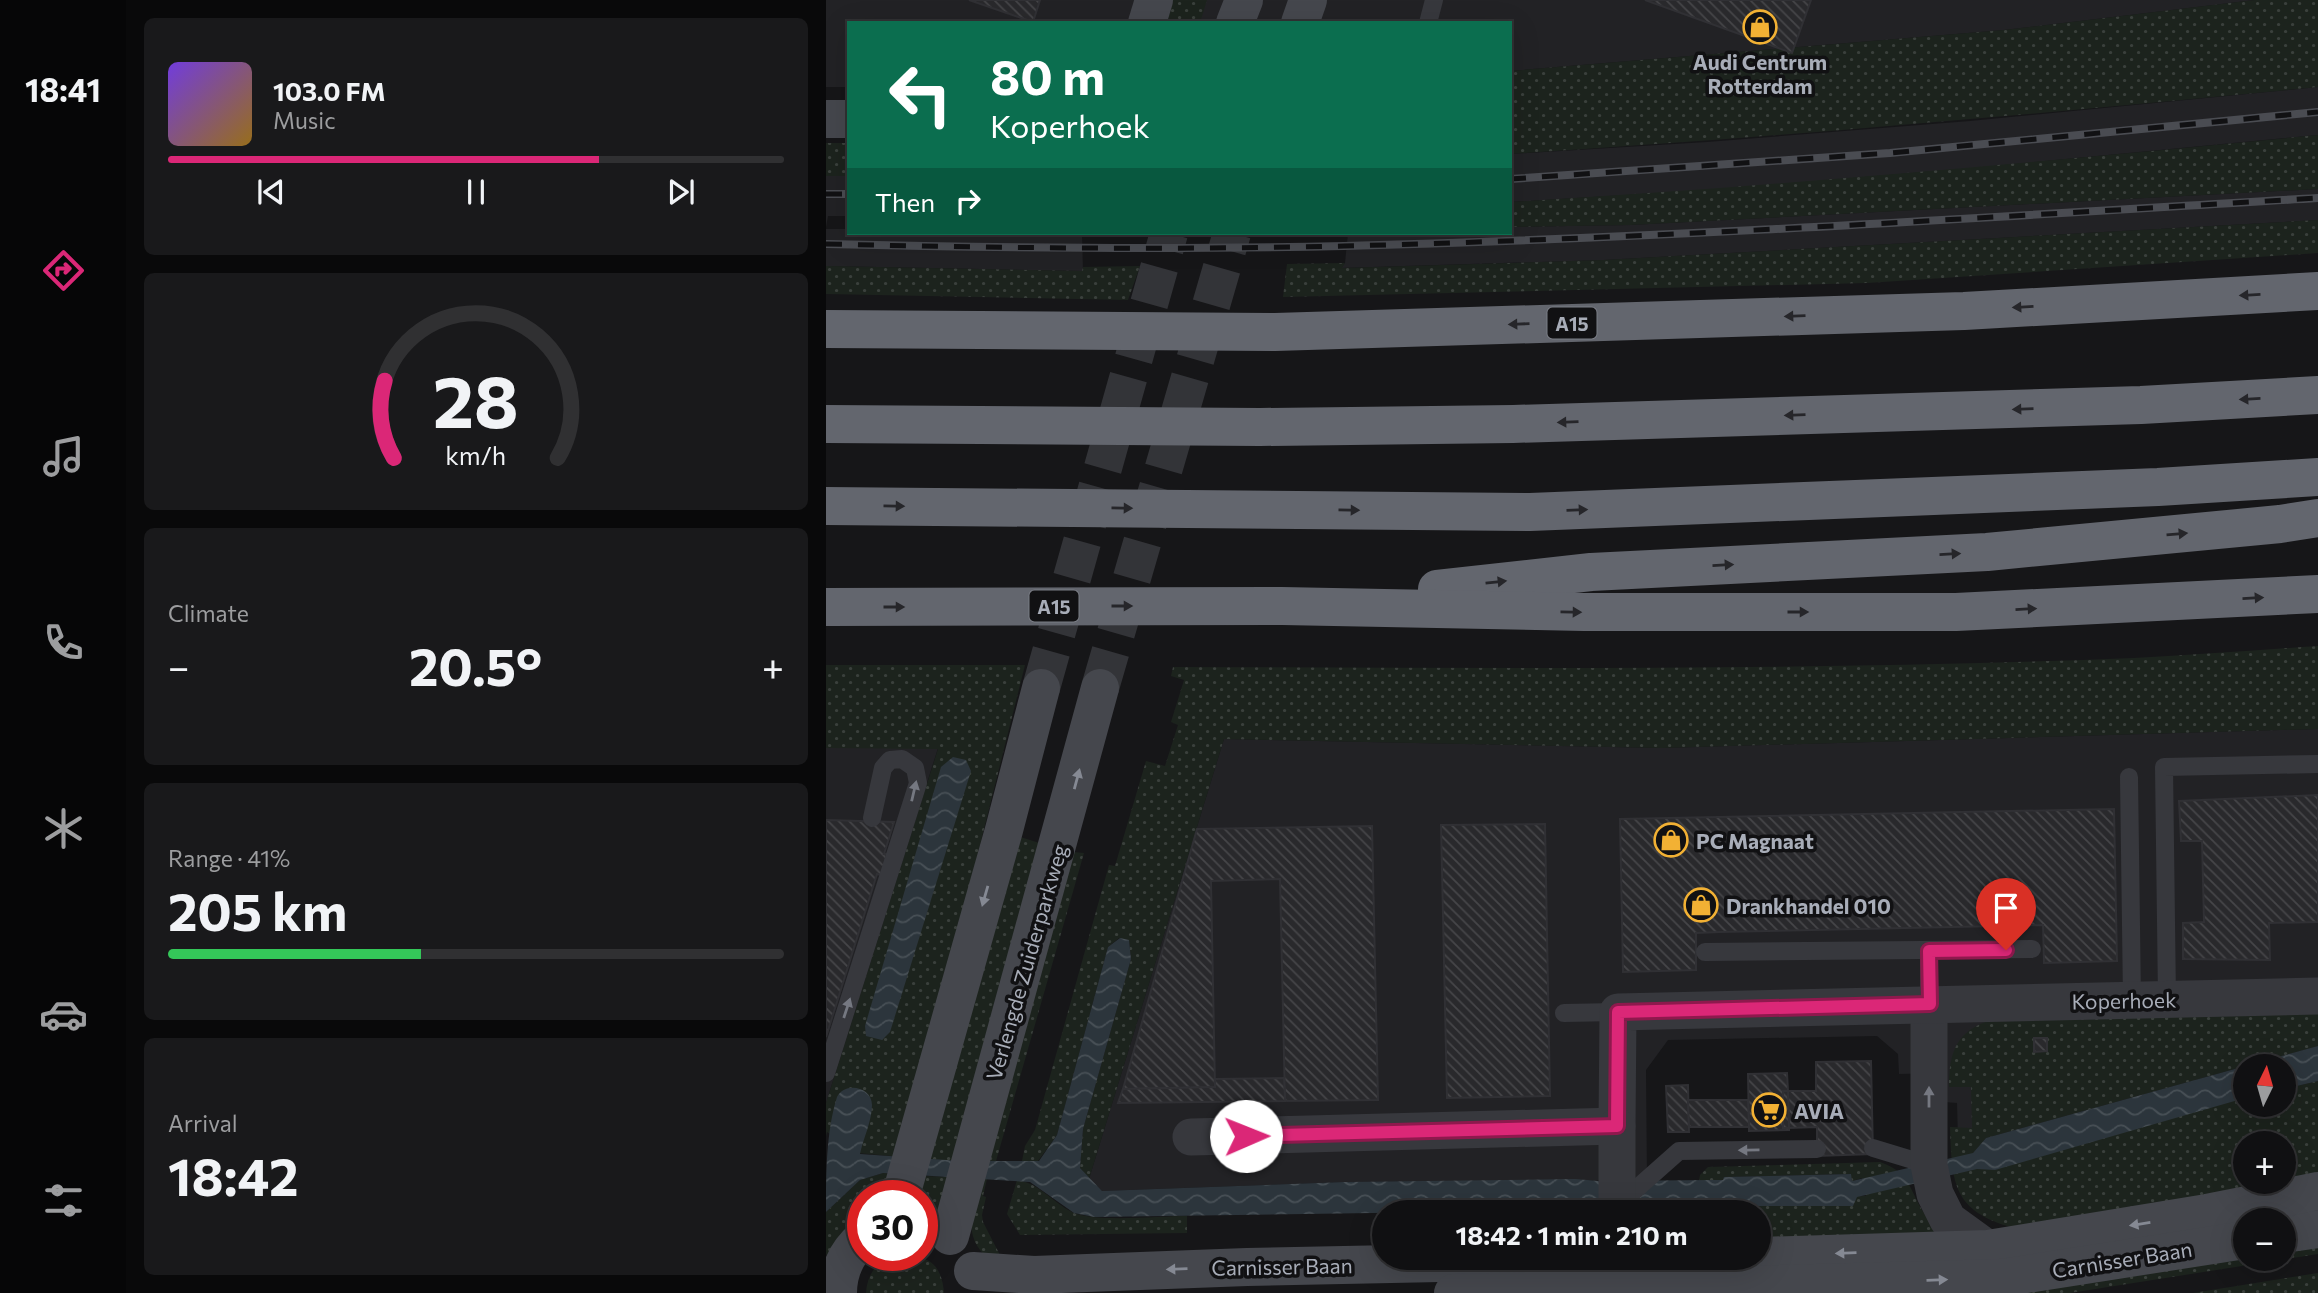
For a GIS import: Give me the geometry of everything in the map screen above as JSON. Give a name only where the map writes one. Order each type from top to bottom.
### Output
[{"type":"highway","name":"A15","points":[[826,329],[1275,332],[1964,310],[2318,291]]},
{"type":"highway","points":[[826,424],[1260,427],[1513,424],[2141,405],[2318,395]]},
{"type":"highway","points":[[826,506],[1530,512],[2158,487],[2318,477]]},
{"type":"highway","name":"A15","points":[[1282,606],[1591,572],[1987,552],[2318,518]]},
{"type":"highway","name":"A15","points":[[826,607],[1282,606],[1584,612],[1956,612],[2318,594]]},
{"type":"main road","points":[[1148,21],[1154,0]]},
{"type":"main road","points":[[1236,21],[1244,0]]},
{"type":"main road","points":[[1301,21],[1308,0]]},
{"type":"main road","points":[[826,119],[847,119]]},
{"type":"main road","points":[[917,1180],[915,1147],[1041,688]]},
{"type":"main road","name":"Verlengde Zuiderparkweg","points":[[938,1206],[960,1198],[1100,688]]},
{"type":"main road","name":"Carnisser Baan","points":[[1771,1256],[1988,1249],[2207,1213],[2318,1191]]},
{"type":"main road","points":[[938,1228],[962,1248],[975,1282]]},
{"type":"main road","points":[[2296,1232],[2318,1228]]},
{"type":"main road","name":"Carnisser Baan","points":[[1453,1293],[2001,1278],[2233,1242]]},
{"type":"main road","points":[[835,1279],[847,1258]]},
{"type":"main road","name":"Carnisser Baan","points":[[975,1282],[1034,1275],[1372,1264]]},
{"type":"street","name":"Koperhoek","points":[[1618,1012],[2318,996]]},
{"type":"street","points":[[1930,1004],[1929,1165],[1935,1194],[1948,1220],[1988,1249]]},
{"type":"street","points":[[1616,1200],[1618,1012]]},
{"type":"street","points":[[1191,1137],[1617,1126]]},
{"type":"lane","points":[[1429,21],[1434,0]]},
{"type":"lane","points":[[826,1073],[918,783],[915,768],[902,760],[890,760],[883,768],[872,818]]},
{"type":"lane","points":[[2149,999],[2164,767],[2318,764]]},
{"type":"lane","points":[[2129,777],[2149,999]]},
{"type":"lane","points":[[1705,952],[2032,949]]},
{"type":"lane","points":[[1929,951],[1930,1004]]},
{"type":"lane","points":[[1564,1013],[1618,1012]]},
{"type":"lane","points":[[1873,1148],[1929,1165]]},
{"type":"lane","points":[[1626,1200],[1679,1151],[1817,1149]]},
{"type":"shaded area","points":[[826,0],[2255,0],[2004,30],[1512,71],[1512,21],[847,21],[847,87],[826,87]]},
{"type":"shaded area","points":[[1171,0],[1207,0],[1201,21],[1166,21]]},
{"type":"shaded area","points":[[2255,0],[2318,0],[2318,87],[1914,124],[1512,154],[1512,71],[2004,30]]},
{"type":"shaded area","points":[[2318,87],[2318,135],[1973,168],[1707,190],[1512,202],[1512,154],[1707,142],[1970,121]]},
{"type":"shaded area","points":[[2318,135],[2318,189],[1630,225],[1512,227],[1512,202],[1813,181]]},
{"type":"shaded area","points":[[826,143],[847,143],[847,176],[826,176]]},
{"type":"shaded area","points":[[826,176],[847,176],[847,216],[828,216],[826,227]]},
{"type":"shaded area","points":[[2318,189],[2318,220],[1604,260],[1341,268],[1345,263],[1348,235],[1512,235],[1512,227],[1630,225]]},
{"type":"shaded area","points":[[2318,220],[2318,253],[1867,283],[1283,297],[1287,264],[1345,263],[1342,268],[1604,260]]},
{"type":"shaded area","points":[[826,229],[847,229],[847,235],[1082,235],[1083,271],[826,266]]},
{"type":"shaded area","points":[[826,266],[1082,271],[1083,267],[1140,266],[1128,300],[826,294]]},
{"type":"shaded area","points":[[2318,646],[2318,729],[1662,748],[1224,739],[1089,1179],[1080,1168],[1083,1129],[1131,959],[1129,940],[1119,938],[1108,947],[1057,1135],[1038,1161],[1022,1161],[1025,1146],[1035,1130],[1109,865],[1115,866],[1146,761],[1165,766],[1178,725],[1171,722],[1184,680],[1171,676],[1173,667],[1654,668],[1894,665],[2134,658]]},
{"type":"shaded area","points":[[826,665],[1025,665],[902,1157],[858,1153],[827,1132],[826,1136],[826,1103],[938,749],[826,748]]},
{"type":"shaded area","points":[[2318,729],[2318,1046],[2288,1054],[2233,1054],[2233,1068],[1958,1141],[1957,1103],[1944,1102],[1943,1073],[1899,1074],[1898,1054],[1877,1036],[1668,1040],[1646,1070],[1647,1180],[1344,1182],[1102,1191],[1089,1179],[1224,739],[1662,748]]},
{"type":"shaded area","points":[[826,748],[938,748],[826,1103]]},
{"type":"shaded area","points":[[1017,836],[1046,845],[961,1161],[922,1159]]},
{"type":"shaded area","points":[[1073,852],[1084,853],[996,1161],[986,1161]]},
{"type":"shaded area","points":[[2318,1012],[2318,1046],[2289,1054],[2233,1054],[2233,1070],[1986,1138],[1973,1153],[2233,1100],[2233,1117],[2296,1117],[2296,1086],[2318,1081],[2318,1183],[2296,1186],[2296,1131],[2233,1131],[2233,1194],[2244,1194],[2014,1228],[1994,1221],[1978,1213],[1967,1203],[1955,1179],[1952,1164],[1950,1127],[1972,1128],[1971,1087],[1949,1087],[1953,1052],[1971,1029],[1994,1019]]},
{"type":"shaded area","points":[[1880,1162],[1890,1166],[1904,1178],[1926,1216],[1949,1240],[1771,1250],[1771,1200],[1650,1200],[1697,1192],[1700,1175],[1708,1167]],"holes":[[[1850,1174],[1852,1181],[1862,1178],[1866,1196],[1712,1198],[1712,1181],[1724,1180],[1725,1177]]]},
{"type":"shaded area","points":[[883,1173],[895,1174],[894,1180],[860,1180]]},
{"type":"shaded area","points":[[921,1176],[952,1177],[946,1213],[938,1212],[938,1180],[919,1180]]},
{"type":"shaded area","points":[[981,1179],[987,1179],[983,1196],[986,1197],[983,1222],[1002,1259],[990,1260],[981,1251],[972,1232],[973,1212]]},
{"type":"shaded area","points":[[1017,1180],[1032,1185],[1065,1208],[1082,1215],[1111,1218],[1187,1216],[1187,1233],[1020,1235],[1007,1214]]},
{"type":"shaded area","points":[[847,1192],[847,1237],[826,1255],[826,1212]]},
{"type":"shaded area","points":[[2318,1236],[2318,1254],[2296,1257],[2296,1239]]},
{"type":"shaded area","points":[[2233,1259],[2233,1267],[2070,1293],[1823,1293]]},
{"type":"shaded area","points":[[873,1271],[938,1271],[944,1293],[866,1293],[868,1280]]},
{"type":"shaded area","points":[[2318,1273],[2318,1293],[2193,1293]]},
{"type":"water","points":[[953,757],[966,760],[971,771],[890,1032],[882,1040],[866,1036],[865,1026],[941,767]]},
{"type":"water","points":[[1120,938],[1129,940],[1131,959],[1083,1129],[1080,1168],[1102,1191],[1344,1182],[1723,1180],[1724,1177],[1851,1174],[1852,1181],[1973,1153],[1986,1138],[2233,1069],[2233,1101],[1995,1170],[1977,1169],[1857,1197],[1853,1206],[1771,1206],[1771,1200],[1724,1198],[1372,1200],[1372,1213],[1094,1217],[1074,1213],[1030,1182],[883,1173],[860,1180],[847,1180],[847,1192],[826,1212],[831,1125],[837,1097],[846,1089],[863,1090],[871,1099],[871,1117],[860,1154],[961,1161],[1039,1161],[1057,1135],[1108,947]]},
{"type":"water","points":[[2318,1046],[2318,1081],[2296,1086],[2296,1054],[2289,1054]]},
{"type":"building","points":[[969,0],[1040,0],[1033,21]]},
{"type":"building","name":"Audi Centrum Rotterdam","points":[[1645,0],[1811,0],[1792,53]]},
{"type":"building","points":[[2318,795],[2318,922],[2269,923],[2270,960],[2183,959],[2183,923],[2204,922],[2202,841],[2181,841],[2179,801]]},
{"type":"building","points":[[2114,809],[2117,961],[2044,963],[2043,925],[1720,932],[1696,933],[1696,970],[1623,972],[1620,819]]},
{"type":"building","points":[[826,820],[894,822],[881,875],[877,874],[826,1037]]},
{"type":"building","points":[[1545,824],[1550,1096],[1447,1098],[1441,825]]},
{"type":"building","points":[[1372,826],[1378,1100],[1285,1101],[1280,879],[1211,881],[1215,1087],[1123,1089],[1197,829]]},
{"type":"building","points":[[2034,1038],[2047,1038],[2047,1051],[2034,1052]]},
{"type":"building","points":[[1871,1061],[1873,1154],[1817,1156],[1817,1127],[1789,1128],[1788,1091],[1816,1091],[1816,1062]]},
{"type":"building","points":[[1787,1073],[1788,1091],[1783,1091],[1783,1128],[1789,1130],[1749,1131],[1748,1074]]},
{"type":"building","points":[[1284,1078],[1285,1101],[1118,1103],[1123,1089],[1215,1087],[1215,1079]]},
{"type":"building","points":[[1688,1085],[1689,1132],[1668,1132],[1666,1086]]},
{"type":"building","points":[[1783,1091],[1788,1091],[1789,1128],[1783,1128]]},
{"type":"building","points":[[1688,1100],[1748,1100],[1749,1127],[1689,1127]]},
{"type":"tunnel","points":[[1041,688],[1168,235]]},
{"type":"tunnel","points":[[1100,688],[1231,235]]},
{"type":"railway","points":[[1512,179],[1890,153],[2318,112]]},
{"type":"railway","points":[[826,194],[847,194]]},
{"type":"railway","points":[[826,244],[1149,248],[1466,242],[1831,226],[2318,198]]},
{"type":"place","name":"Audi Centrum Rotterdam","points":[[1760,27]]},
{"type":"place","name":"PC Magnaat","points":[[1671,840]]},
{"type":"place","name":"Drankhandel 010","points":[[1701,905]]},
{"type":"place","name":"AVIA","points":[[1769,1110]]},
{"type":"route","points":[[1246,1136],[1617,1126],[1618,1012],[1930,1004],[1929,951],[2006,950]]}]
